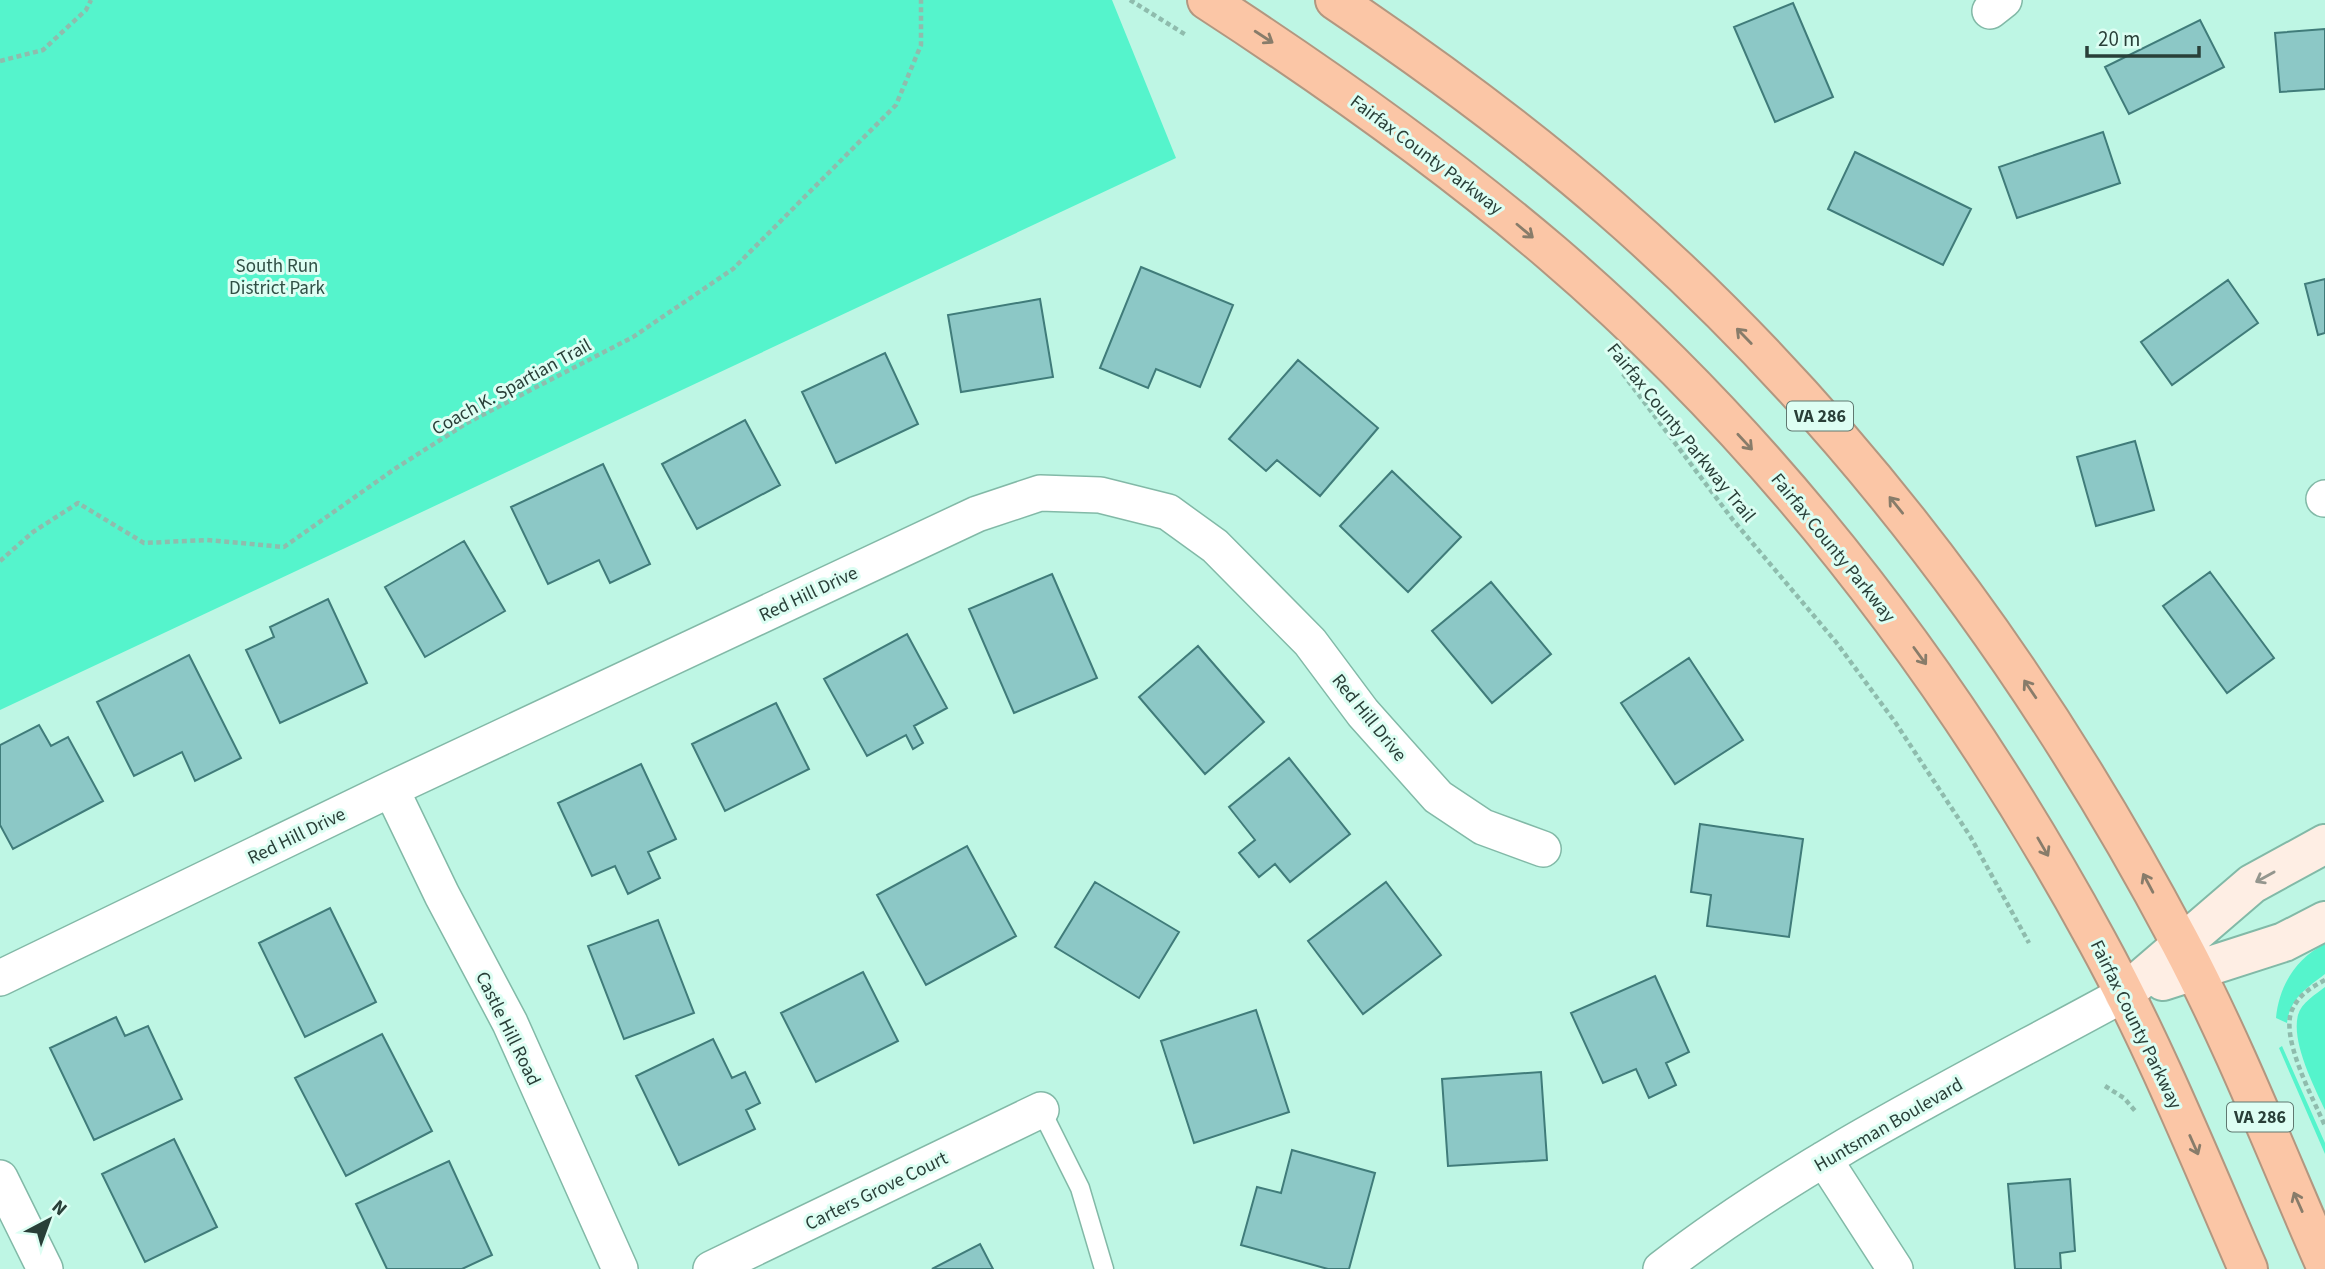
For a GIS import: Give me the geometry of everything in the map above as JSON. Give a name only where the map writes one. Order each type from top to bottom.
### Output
[{"type":"highway","name":"Fairfax County Parkway","points":[[1207,0],[1390,123],[1501,210],[1606,301],[1743,440],[1839,548],[1943,687],[2027,818],[2124,994],[2248,1269]]},
{"type":"highway","name":"VA 286","points":[[1335,0],[1493,113],[1609,207],[1721,312],[1824,421],[1919,534],[2005,652],[2096,793],[2188,957],[2325,1264]]},
{"type":"street","name":"Red Hill Drive","points":[[0,978],[391,789],[977,514],[1040,493],[1100,495],[1168,512],[1215,546],[1310,642],[1363,713],[1438,797],[1483,827],[1544,849]]},
{"type":"street","name":"Castle Hill Road","points":[[391,789],[442,895],[510,1023],[620,1269]]},
{"type":"street","name":"Huntsman Boulevard","points":[[1661,1269],[1723,1221],[1824,1159],[2188,957],[2252,884],[2325,844]]},
{"type":"street","name":"Huntsman Boulevard","points":[[2188,957],[2284,942],[2325,921]]},
{"type":"street","name":"Carters Grove Court","points":[[710,1269],[1041,1110]]},
{"type":"street","points":[[1824,1159],[1895,1269]]},
{"type":"street","points":[[0,1178],[45,1269]]},
{"type":"lane","points":[[1041,1110],[1080,1188],[1104,1269]]},
{"type":"path","points":[[0,61],[43,50],[86,10],[91,0]]},
{"type":"path","name":"Coach K. Spartian Trail","points":[[0,561],[33,532],[78,503],[144,542],[207,540],[284,547],[396,468],[467,423],[633,337],[733,269],[896,105],[921,45],[921,0]]},
{"type":"path","points":[[1130,0],[1187,36]]},
{"type":"path","name":"Fairfax County Parkway Trail","points":[[1616,366],[1733,520],[1836,642],[1895,722],[1970,836],[2029,943]]},
{"type":"path","points":[[2325,980],[2304,992],[2291,1010],[2290,1032],[2296,1059],[2325,1126]]},
{"type":"green space","name":"South Run District Park","points":[[0,0],[1112,0],[1176,158],[0,710]]},
{"type":"green space","points":[[2325,944],[2325,974],[2296,1000],[2287,1023],[2276,1018],[2281,995],[2291,974],[2306,957]]},
{"type":"green space","points":[[2325,987],[2325,1110],[2305,1064],[2297,1026],[2302,1007]]},
{"type":"green space","points":[[2282,1046],[2325,1143],[2325,1154],[2279,1048]]},
{"type":"building","points":[[1793,3],[1833,97],[1775,122],[1734,27]]},
{"type":"building","points":[[2200,20],[2224,67],[2129,114],[2105,67]]},
{"type":"building","points":[[2325,29],[2325,89],[2280,92],[2275,33]]},
{"type":"building","points":[[2103,132],[2120,183],[2017,218],[1999,167]]},
{"type":"building","points":[[1855,152],[1971,209],[1943,265],[1828,209]]},
{"type":"building","points":[[1141,267],[1233,305],[1200,387],[1156,369],[1148,388],[1100,368]]},
{"type":"building","points":[[2325,279],[2325,333],[2318,335],[2305,284]]},
{"type":"building","points":[[2228,280],[2258,323],[2172,385],[2141,342]]},
{"type":"building","points":[[1040,299],[1053,377],[961,392],[948,315]]},
{"type":"building","points":[[885,353],[918,424],[836,463],[802,392]]},
{"type":"building","points":[[1298,360],[1378,428],[1320,496],[1277,460],[1266,471],[1229,439]]},
{"type":"building","points":[[745,420],[780,485],[697,529],[662,464]]},
{"type":"building","points":[[2135,441],[2154,510],[2096,526],[2077,457]]},
{"type":"building","points":[[603,464],[650,564],[610,583],[599,560],[548,584],[511,507]]},
{"type":"building","points":[[1392,471],[1461,537],[1408,592],[1340,526]]},
{"type":"building","points":[[464,541],[505,611],[425,657],[385,587]]},
{"type":"building","points":[[2210,572],[2274,658],[2227,693],[2163,606]]},
{"type":"building","points":[[1052,574],[1097,678],[1014,713],[969,609]]},
{"type":"building","points":[[1491,582],[1551,654],[1492,703],[1432,631]]},
{"type":"building","points":[[328,599],[367,683],[280,723],[246,650],[274,637],[270,627]]},
{"type":"building","points":[[907,634],[947,708],[914,726],[923,743],[913,749],[906,735],[867,756],[824,679]]},
{"type":"building","points":[[1198,646],[1264,722],[1205,774],[1139,697]]},
{"type":"building","points":[[189,655],[241,758],[195,781],[182,752],[134,776],[97,702]]},
{"type":"building","points":[[1689,658],[1743,740],[1675,784],[1621,703]]},
{"type":"building","points":[[776,703],[809,769],[725,811],[692,744]]},
{"type":"building","points":[[39,725],[51,746],[68,737],[103,801],[13,849],[0,825],[0,745]]},
{"type":"building","points":[[1289,758],[1350,834],[1290,882],[1275,864],[1259,877],[1239,853],[1255,840],[1229,807]]},
{"type":"building","points":[[641,764],[676,839],[648,852],[660,878],[628,894],[615,866],[592,876],[558,803]]},
{"type":"building","points":[[1700,824],[1803,839],[1789,937],[1707,926],[1711,895],[1691,892]]},
{"type":"building","points":[[967,846],[1016,936],[926,985],[877,895]]},
{"type":"building","points":[[1095,882],[1179,932],[1139,998],[1055,947]]},
{"type":"building","points":[[1386,882],[1441,955],[1363,1014],[1308,941]]},
{"type":"building","points":[[330,908],[376,1002],[305,1037],[259,943]]},
{"type":"building","points":[[658,920],[694,1013],[624,1039],[588,946]]},
{"type":"building","points":[[863,972],[898,1041],[816,1082],[781,1013]]},
{"type":"building","points":[[1655,976],[1689,1052],[1666,1063],[1676,1085],[1649,1098],[1636,1069],[1603,1083],[1571,1013]]},
{"type":"building","points":[[1256,1010],[1289,1112],[1194,1143],[1161,1041]]},
{"type":"building","points":[[116,1017],[125,1036],[148,1026],[182,1099],[94,1140],[50,1048]]},
{"type":"building","points":[[382,1034],[432,1131],[346,1176],[295,1078]]},
{"type":"building","points":[[713,1039],[732,1078],[745,1072],[760,1103],[746,1110],[755,1129],[679,1165],[636,1076]]},
{"type":"building","points":[[1541,1072],[1547,1160],[1448,1166],[1442,1079]]},
{"type":"building","points":[[174,1139],[217,1227],[145,1262],[102,1174]]},
{"type":"building","points":[[1292,1150],[1375,1173],[1349,1269],[1328,1269],[1241,1245],[1257,1187],[1281,1193]]},
{"type":"building","points":[[449,1161],[492,1255],[462,1269],[387,1269],[356,1204]]},
{"type":"building","points":[[2070,1179],[2075,1251],[2060,1253],[2061,1269],[2015,1269],[2008,1184]]},
{"type":"building","points":[[980,1244],[993,1269],[932,1269]]}]
